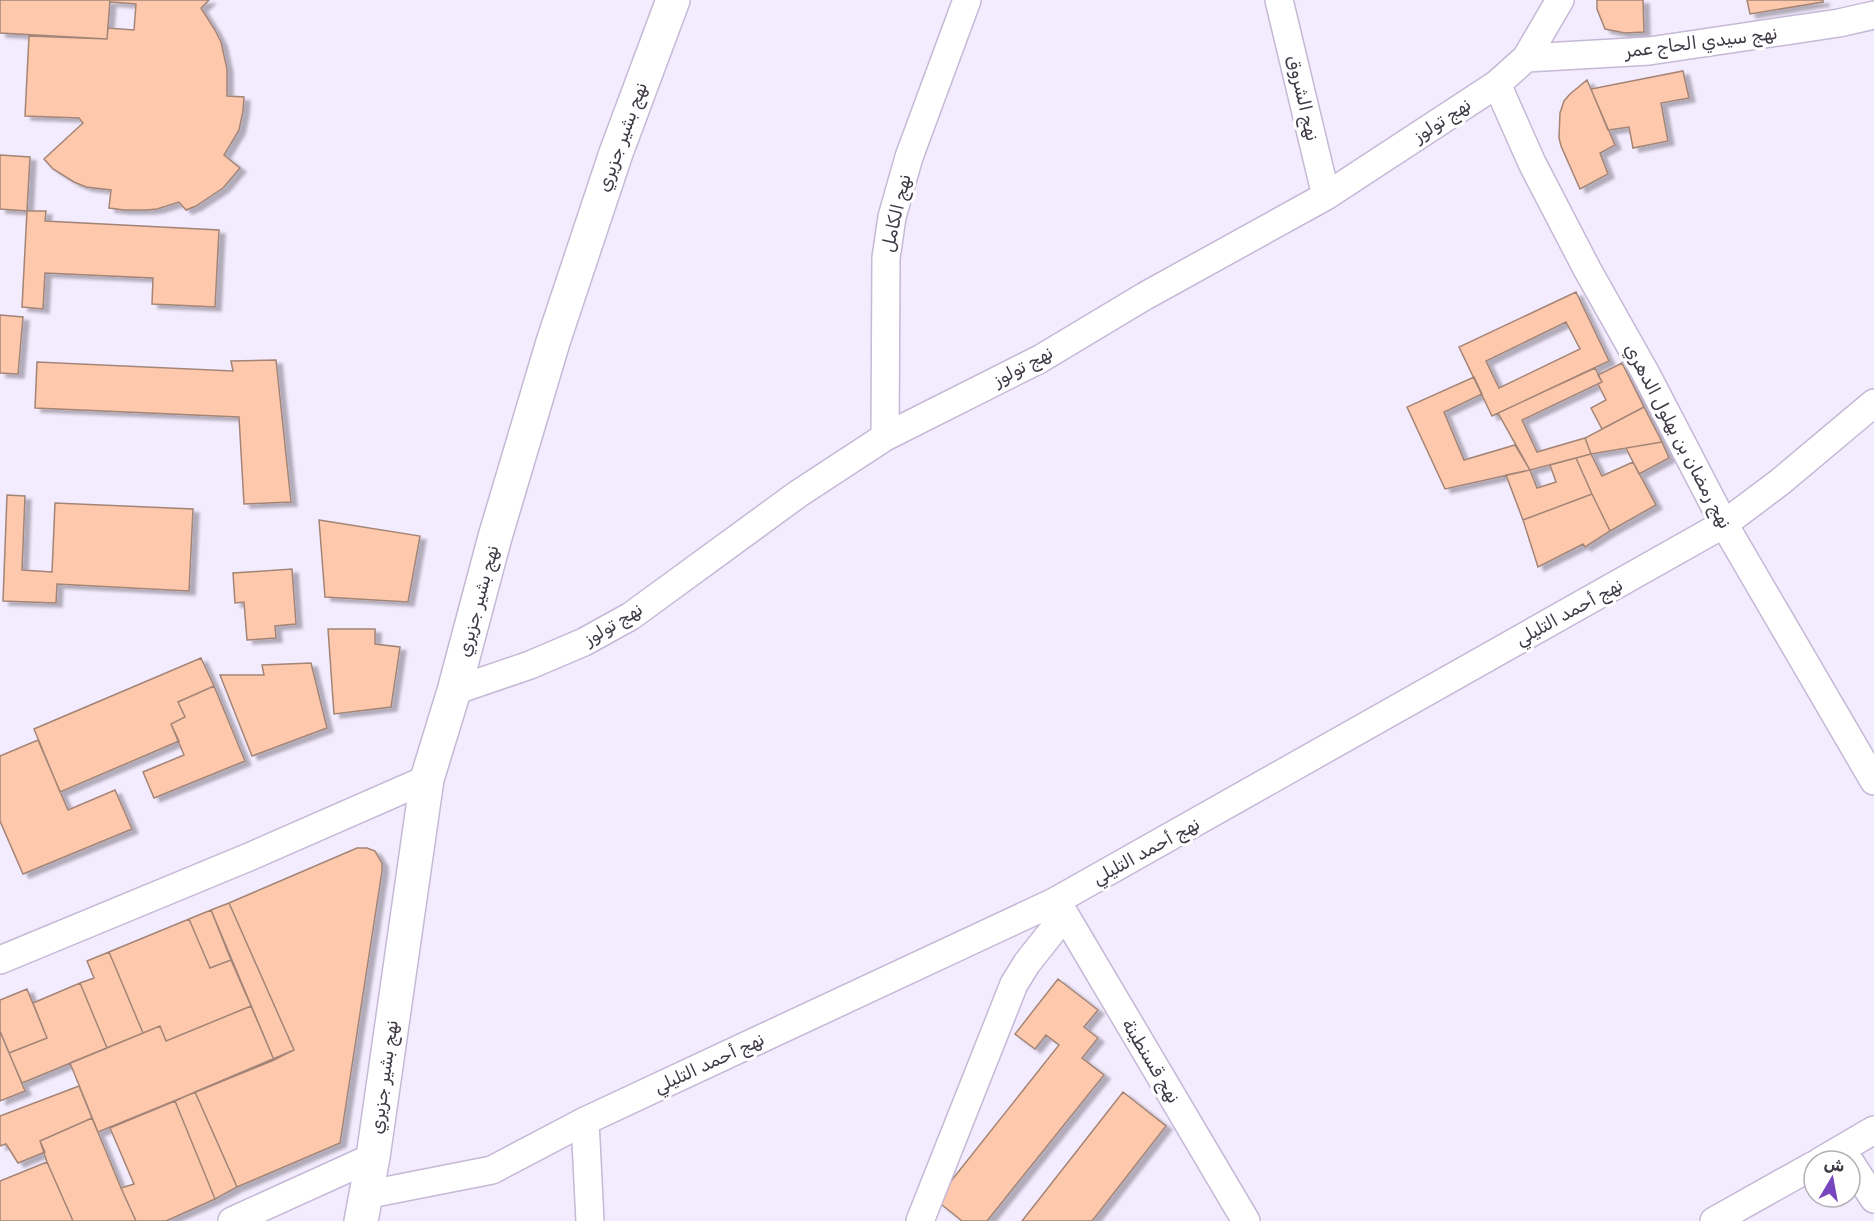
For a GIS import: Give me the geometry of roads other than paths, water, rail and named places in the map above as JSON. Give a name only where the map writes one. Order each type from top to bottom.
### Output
[{"type":"street","name":"نهج بشير جزيري","points":[[363,1208],[373,1157],[427,779],[553,342],[615,153],[673,0]]},
{"type":"street","name":"نهج الكامل","points":[[885,437],[886,258],[892,217],[909,157],[967,0]]},
{"type":"street","name":"نهج الشروق","points":[[1279,0],[1326,196]]},
{"type":"street","name":"نهج تولوز","points":[[454,691],[531,665],[574,647],[631,616],[798,494],[885,437],[1040,358],[1145,296],[1326,196],[1497,84],[1526,58],[1560,0]]},
{"type":"street","name":"نهج سيدي الحاج عمر","points":[[1526,58],[1648,51],[1874,15]]},
{"type":"street","name":"نهج رمضان بن بهلول الدهري","points":[[1497,84],[1543,184],[1724,524],[1874,781]]},
{"type":"street","name":"نهج أحمد التليلي","points":[[363,1208],[492,1170],[585,1121],[1060,909],[1724,524],[1780,482],[1874,403]]},
{"type":"street","points":[[0,960],[249,857],[427,779]]},
{"type":"street","points":[[920,1221],[1014,984],[1060,909]]},
{"type":"street","name":"نهج قسنطينة","points":[[1060,909],[1246,1221]]},
{"type":"street","points":[[585,1121],[590,1221]]},
{"type":"street","points":[[1852,1149],[1874,1130]]},
{"type":"street","points":[[232,1221],[373,1157]]},
{"type":"street","points":[[1714,1221],[1802,1172]]},
{"type":"street","points":[[1862,1184],[1874,1199]]}]
